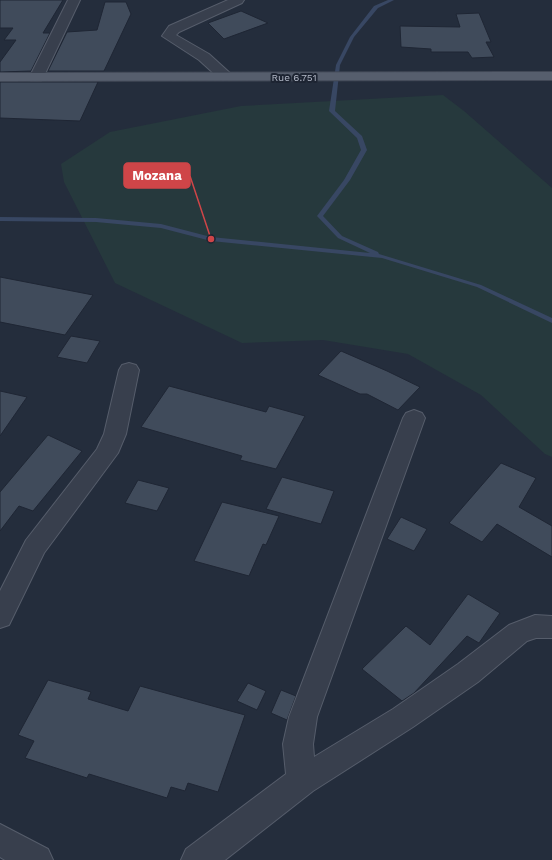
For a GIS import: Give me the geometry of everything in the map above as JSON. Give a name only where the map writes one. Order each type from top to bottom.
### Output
[{"type":"main road","name":"Rue 6.751","points":[[0,77],[552,76]]},
{"type":"street","points":[[36,78],[54,46],[74,0]]},
{"type":"street","points":[[226,77],[204,57],[168,36],[174,29],[238,0]]},
{"type":"street","points":[[0,617],[35,547],[107,453],[115,434],[129,370]]},
{"type":"street","points":[[302,780],[298,744],[303,718],[414,418]]},
{"type":"street","points":[[196,860],[206,855],[302,780],[410,714],[468,673],[518,633],[534,626],[552,627]]},
{"type":"street","points":[[0,840],[36,860]]},
{"type":"green space","points":[[443,95],[464,111],[552,188],[552,457],[545,454],[481,395],[408,354],[323,340],[242,343],[115,283],[64,182],[61,164],[110,132],[241,106]]},
{"type":"building","points":[[0,0],[63,0],[43,33],[50,33],[31,71],[0,72],[0,62],[16,40],[4,40],[13,28],[0,28]]},
{"type":"building","points":[[105,2],[126,2],[131,14],[104,71],[48,71],[67,32],[97,30]]},
{"type":"building","points":[[241,11],[268,23],[224,39],[208,23]]},
{"type":"building","points":[[479,13],[491,42],[486,42],[494,57],[472,58],[468,52],[431,52],[431,49],[401,47],[400,26],[460,27],[456,14]]},
{"type":"building","points":[[0,82],[98,82],[80,121],[0,118]]},
{"type":"building","points":[[0,277],[93,295],[65,335],[0,322]]},
{"type":"building","points":[[71,336],[100,341],[87,363],[57,357]]},
{"type":"building","points":[[341,351],[420,387],[398,410],[367,394],[360,394],[318,375]]},
{"type":"building","points":[[169,386],[266,412],[269,406],[305,416],[276,469],[240,460],[242,456],[141,427]]},
{"type":"building","points":[[0,391],[27,397],[0,436]]},
{"type":"building","points":[[48,435],[82,451],[33,511],[19,506],[0,531],[0,492]]},
{"type":"building","points":[[501,463],[536,478],[519,507],[552,526],[552,557],[497,524],[482,542],[449,523]]},
{"type":"building","points":[[282,477],[334,491],[321,524],[266,509]]},
{"type":"building","points":[[138,480],[169,488],[157,511],[125,503]]},
{"type":"building","points":[[222,502],[279,516],[266,545],[263,544],[249,576],[194,561]]},
{"type":"building","points":[[401,517],[427,529],[414,551],[387,539]]},
{"type":"building","points":[[468,594],[500,613],[479,643],[467,636],[414,693],[402,701],[362,669],[406,626],[430,645]]},
{"type":"building","points":[[48,680],[91,692],[88,699],[128,711],[140,686],[245,715],[218,792],[188,783],[185,791],[171,787],[167,798],[89,774],[87,778],[25,758],[34,741],[18,735]]},
{"type":"building","points":[[248,683],[266,691],[257,710],[237,701]]},
{"type":"building","points":[[281,690],[296,696],[287,720],[271,713]]},
{"type":"waterway","points":[[376,253],[340,237],[320,216],[347,180],[364,150],[360,137],[332,111],[338,65],[352,37],[376,7],[392,0]]},
{"type":"waterway","points":[[0,219],[96,220],[161,226],[211,239],[383,256],[479,286],[552,321]]},
{"type":"place","name":"Mozana","points":[[211,239]]}]
